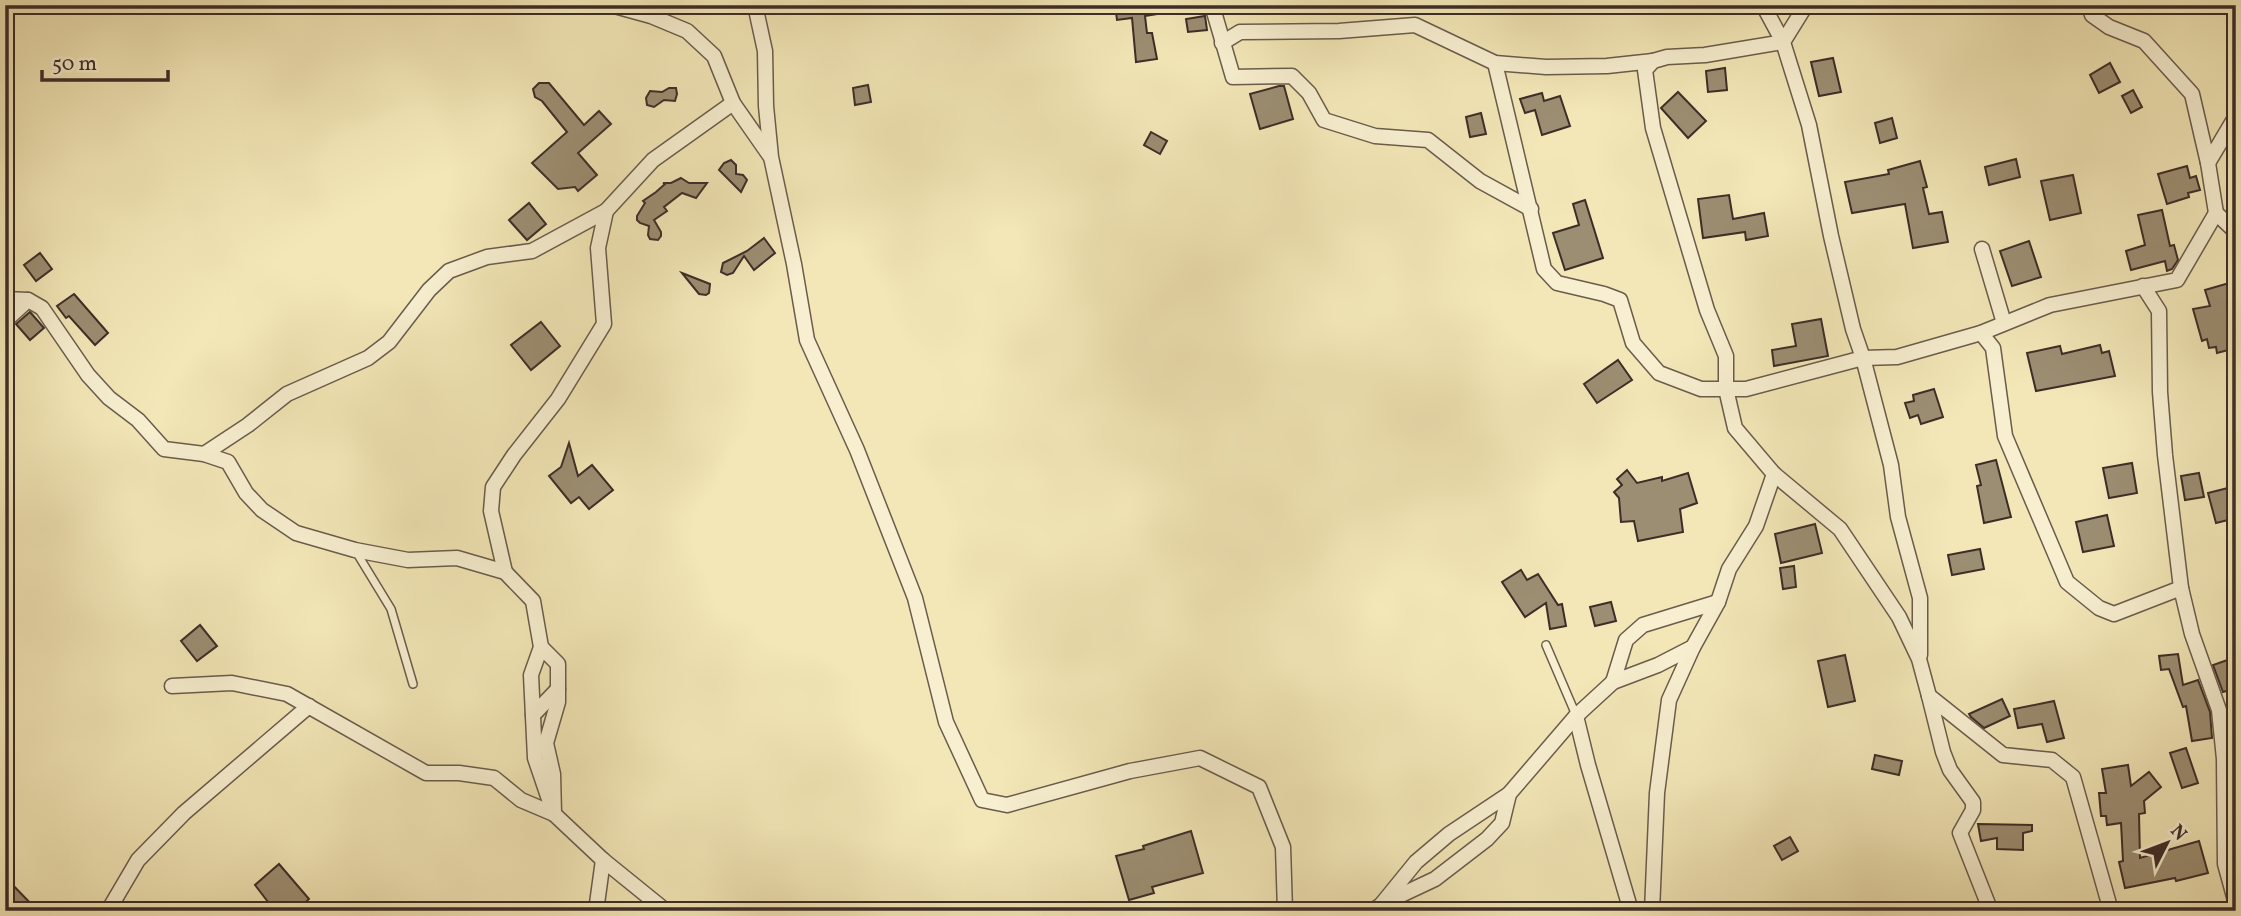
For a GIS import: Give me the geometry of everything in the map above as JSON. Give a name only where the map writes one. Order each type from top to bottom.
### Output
[{"type":"street","points":[[611,5],[651,16],[687,31],[714,56],[733,103],[771,157]]},
{"type":"street","points":[[755,5],[765,51],[766,106],[771,157],[807,340],[857,450],[915,598],[946,722],[982,800],[1007,805],[1130,771],[1200,758],[1259,787],[1283,847],[1285,911]]},
{"type":"street","points":[[1212,5],[1233,77],[1292,76],[1309,93],[1324,120],[1375,136],[1428,140],[1480,181],[1531,209]]},
{"type":"street","points":[[1763,5],[1783,42],[1809,125],[1853,329],[1891,465],[1898,517],[1920,597],[1920,659]]},
{"type":"street","points":[[1222,43],[1240,32],[1339,31],[1415,25],[1495,63],[1546,67],[1606,66],[1667,57],[1705,55],[1783,42],[1806,5]]},
{"type":"street","points":[[2089,5],[2092,15],[2109,27],[2144,41],[2192,94],[2216,213],[2236,232]]},
{"type":"street","points":[[1653,61],[1645,70],[1653,128],[1707,310],[1726,356],[1726,389],[1735,428],[1774,474],[1840,529],[1899,617],[1920,659],[1950,770],[1973,802],[1973,810],[1960,833],[1988,904],[1988,911]]},
{"type":"street","points":[[1495,63],[1544,269],[1557,283],[1620,300],[1633,342],[1659,373],[1701,389],[1746,389],[1863,358],[1898,357],[1981,333],[2050,305],[2177,280],[2216,213]]},
{"type":"street","points":[[204,454],[248,425],[287,394],[368,358],[389,342],[429,290],[449,271],[487,257],[532,251],[606,211],[653,160],[733,103]]},
{"type":"street","points":[[2208,163],[2236,116]]},
{"type":"street","points":[[505,572],[491,511],[494,487],[514,455],[558,399],[604,324],[598,248],[606,211]]},
{"type":"street","points":[[1982,249],[2004,323]]},
{"type":"street","points":[[2143,286],[2159,311],[2163,430],[2181,588],[2192,634],[2220,710],[2224,759],[2225,864],[2236,904]]},
{"type":"street","points":[[5,299],[29,300],[42,308],[88,375],[109,398],[138,420],[164,449],[204,454],[228,462],[246,494],[262,510],[296,533],[355,550],[408,560],[457,558],[505,572],[533,601],[541,647],[531,675],[535,758],[554,814]]},
{"type":"street","points":[[5,321],[29,300]]},
{"type":"street","points":[[1981,333],[1993,348],[2005,436],[2067,582],[2099,608],[2114,614],[2181,588]]},
{"type":"street","points":[[1652,911],[1657,793],[1669,700],[1718,602],[1729,569],[1756,526],[1774,474]]},
{"type":"street","points":[[1613,682],[1626,640],[1643,625],[1718,602]]},
{"type":"street","points":[[541,647],[558,664],[558,702],[546,743],[553,774],[554,814]]},
{"type":"street","points":[[1377,908],[1416,862],[1449,834],[1510,794],[1576,716],[1613,682],[1693,648]]},
{"type":"street","points":[[173,686],[232,682],[287,694],[426,773],[459,773],[494,778],[521,800],[554,814],[603,860],[666,911]]},
{"type":"street","points":[[533,715],[558,688]]},
{"type":"street","points":[[1929,696],[2003,755],[2052,760],[2073,777],[2111,911]]},
{"type":"street","points":[[108,911],[138,860],[184,813],[309,706]]},
{"type":"street","points":[[1576,716],[1631,911]]},
{"type":"street","points":[[1377,908],[1435,879],[1487,839],[1502,824],[1510,794]]},
{"type":"street","points":[[596,911],[603,860]]},
{"type":"lane","points":[[355,550],[391,609],[413,684]]},
{"type":"lane","points":[[1546,645],[1576,716]]},
{"type":"building","points":[[1115,5],[1163,5],[1164,13],[1145,16],[1147,33],[1152,33],[1157,59],[1136,62],[1132,18],[1117,20]]},
{"type":"building","points":[[1205,16],[1207,30],[1188,32],[1186,19]]},
{"type":"building","points":[[1833,58],[1841,92],[1819,96],[1811,62]]},
{"type":"building","points":[[2110,63],[2120,82],[2099,93],[2090,75]]},
{"type":"building","points":[[1725,68],[1727,90],[1708,92],[1706,71]]},
{"type":"building","points":[[539,83],[549,83],[584,125],[599,111],[611,124],[578,153],[597,175],[578,191],[575,187],[558,189],[532,163],[567,132],[542,101],[535,97],[533,89]]},
{"type":"building","points":[[868,85],[871,102],[855,105],[853,88]]},
{"type":"building","points":[[1284,86],[1293,119],[1260,129],[1250,94]]},
{"type":"building","points":[[676,88],[675,101],[664,100],[654,107],[647,105],[646,98],[650,91],[662,92]]},
{"type":"building","points":[[2133,90],[2142,107],[2131,113],[2122,96]]},
{"type":"building","points":[[1678,92],[1706,121],[1688,138],[1661,108]]},
{"type":"building","points":[[1542,93],[1544,101],[1560,96],[1570,126],[1542,135],[1535,110],[1525,113],[1520,99]]},
{"type":"building","points":[[1481,113],[1486,134],[1470,137],[1466,117]]},
{"type":"building","points":[[1892,118],[1897,138],[1880,143],[1875,123]]},
{"type":"building","points":[[1151,132],[1167,141],[1160,154],[1144,145]]},
{"type":"building","points":[[2016,159],[2020,177],[1989,185],[1985,167]]},
{"type":"building","points":[[731,160],[736,165],[736,174],[743,175],[747,180],[741,192],[719,170],[724,163]]},
{"type":"building","points":[[1920,161],[1927,187],[1923,188],[1929,214],[1942,212],[1948,242],[1913,248],[1905,204],[1852,213],[1845,182],[1889,174],[1888,170]]},
{"type":"building","points":[[2187,166],[2190,178],[2196,176],[2200,190],[2188,193],[2189,197],[2167,204],[2158,174]]},
{"type":"building","points":[[2073,175],[2081,213],[2050,220],[2041,181]]},
{"type":"building","points":[[681,178],[689,183],[707,183],[696,198],[682,193],[664,207],[667,211],[654,220],[661,236],[658,240],[650,239],[649,226],[637,220],[645,203],[643,201],[665,184],[663,183],[671,183]]},
{"type":"building","points":[[1729,195],[1733,219],[1764,213],[1768,236],[1746,240],[1745,232],[1703,238],[1698,199]]},
{"type":"building","points":[[1585,200],[1603,258],[1565,270],[1553,233],[1579,225],[1573,204]]},
{"type":"building","points":[[529,203],[546,224],[527,240],[509,220]]},
{"type":"building","points":[[2162,210],[2170,246],[2174,245],[2178,260],[2172,269],[2167,271],[2165,261],[2131,270],[2126,251],[2145,245],[2138,215]]},
{"type":"building","points":[[764,238],[775,253],[754,270],[744,256],[733,273],[727,275],[721,272],[723,263],[747,251]]},
{"type":"building","points":[[2029,241],[2041,277],[2012,286],[2000,251]]},
{"type":"building","points":[[40,253],[52,269],[36,281],[24,265]]},
{"type":"building","points":[[682,273],[710,284],[709,293],[699,294]]},
{"type":"building","points":[[2236,281],[2236,348],[2217,353],[2216,347],[2209,348],[2207,339],[2202,341],[2193,309],[2210,306],[2205,290]]},
{"type":"building","points":[[74,294],[108,333],[95,345],[57,306]]},
{"type":"building","points":[[30,312],[44,328],[30,340],[16,324]]},
{"type":"building","points":[[1821,319],[1828,356],[1774,366],[1772,350],[1796,346],[1792,324]]},
{"type":"building","points":[[541,322],[560,346],[531,370],[511,345]]},
{"type":"building","points":[[2100,345],[2102,353],[2109,351],[2115,376],[2036,391],[2027,353],[2060,346],[2062,354]]},
{"type":"building","points":[[1618,360],[1632,380],[1597,403],[1584,384]]},
{"type":"building","points":[[1934,389],[1943,417],[1921,424],[1918,415],[1910,418],[1905,403],[1914,401],[1913,395]]},
{"type":"building","points":[[569,443],[578,476],[592,465],[613,490],[589,509],[579,497],[571,503],[549,476],[561,467]]},
{"type":"building","points":[[1996,460],[2011,517],[1984,523],[1977,486],[1981,485],[1976,465]]},
{"type":"building","points":[[2132,463],[2137,493],[2109,498],[2103,468]]},
{"type":"building","points":[[1627,470],[1637,483],[1662,477],[1662,481],[1688,473],[1697,503],[1680,509],[1683,532],[1638,541],[1634,521],[1621,522],[1619,498],[1614,492],[1622,485],[1617,479]]},
{"type":"building","points":[[2199,473],[2204,497],[2185,500],[2181,476]]},
{"type":"building","points":[[2232,487],[2236,499],[2236,518],[2216,523],[2208,493]]},
{"type":"building","points":[[2107,515],[2114,546],[2083,552],[2076,522]]},
{"type":"building","points":[[1815,524],[1822,553],[1781,563],[1775,534]]},
{"type":"building","points":[[1980,549],[1984,569],[1952,575],[1948,555]]},
{"type":"building","points":[[1794,566],[1796,587],[1783,589],[1780,568]]},
{"type":"building","points":[[1521,570],[1527,580],[1538,574],[1558,605],[1562,604],[1566,626],[1550,629],[1546,603],[1525,617],[1502,582]]},
{"type":"building","points":[[1611,602],[1616,621],[1595,626],[1590,607]]},
{"type":"building","points":[[200,625],[217,646],[197,661],[181,641]]},
{"type":"building","points":[[2178,654],[2183,685],[2198,680],[2210,712],[2212,738],[2192,741],[2186,706],[2183,707],[2169,669],[2161,670],[2159,656]]},
{"type":"building","points":[[1845,655],[1855,701],[1828,707],[1818,661]]},
{"type":"building","points":[[2236,657],[2236,688],[2223,692],[2213,665]]},
{"type":"building","points":[[2002,699],[2010,716],[1984,728],[1969,714]]},
{"type":"building","points":[[2054,701],[2064,738],[2047,742],[2042,724],[2018,728],[2014,709]]},
{"type":"building","points":[[2186,748],[2198,783],[2182,788],[2170,753]]},
{"type":"building","points":[[1875,755],[1902,761],[1899,775],[1872,769]]},
{"type":"building","points":[[2128,765],[2131,786],[2149,772],[2161,787],[2144,801],[2145,813],[2139,814],[2140,858],[2199,841],[2208,873],[2176,881],[2175,878],[2125,888],[2119,862],[2123,861],[2121,823],[2107,825],[2106,816],[2101,816],[2099,793],[2106,793],[2102,769]]},
{"type":"building","points":[[1978,824],[2032,825],[2032,831],[2023,833],[2023,850],[1997,849],[1997,838],[1981,841]]},
{"type":"building","points":[[1191,831],[1203,873],[1152,887],[1154,893],[1129,900],[1116,856],[1144,849],[1143,846]]},
{"type":"building","points":[[1790,837],[1798,851],[1782,860],[1774,846]]},
{"type":"building","points":[[279,864],[309,899],[296,911],[275,911],[255,885]]},
{"type":"building","points":[[5,877],[38,911],[5,911]]}]
